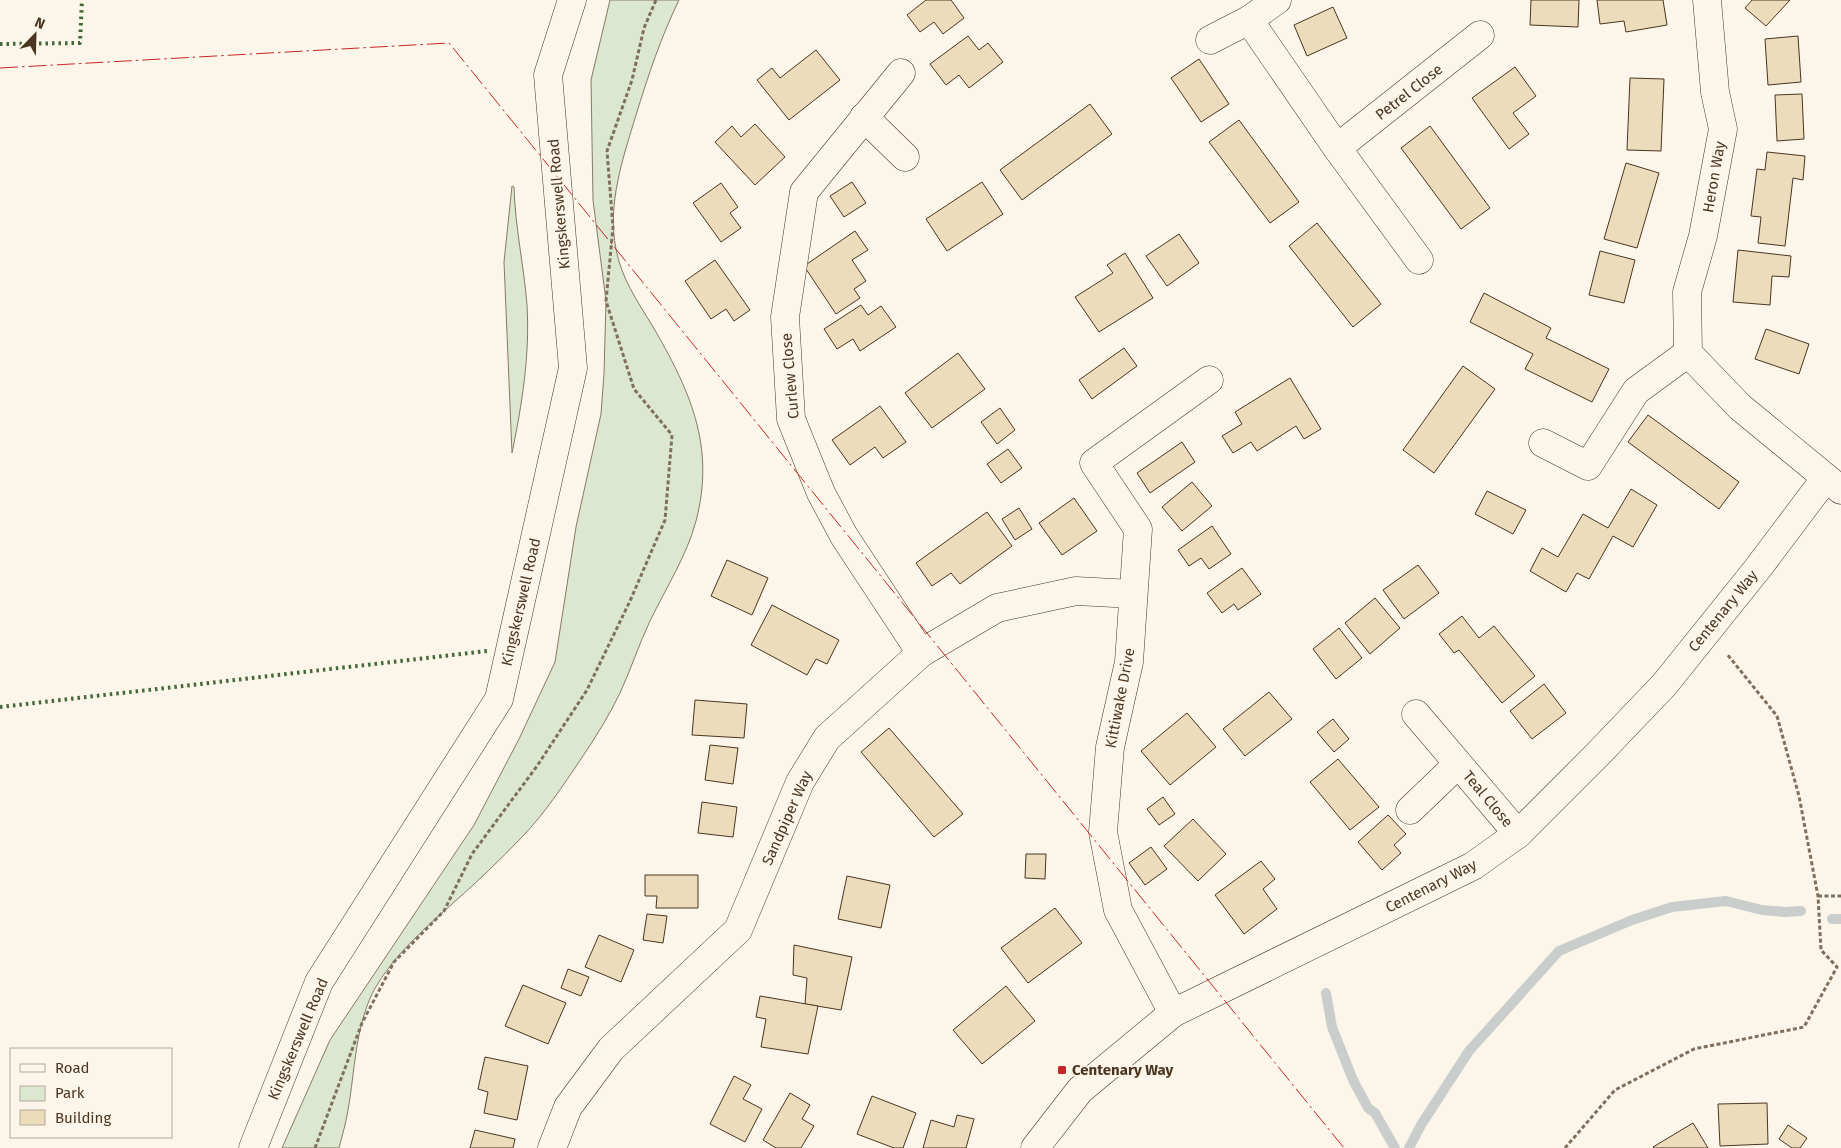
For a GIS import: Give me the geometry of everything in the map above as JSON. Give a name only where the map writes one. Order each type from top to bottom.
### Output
[{"type":"street","name":"Kingskerswell Road","points":[[253,1148],[319,982],[499,699],[574,368],[548,74],[572,0]]},
{"type":"street","points":[[1210,40],[1249,20],[1277,0]]},
{"type":"street","name":"Heron Way","points":[[1688,353],[1687,292],[1703,236],[1723,128],[1715,92],[1707,0]]},
{"type":"street","points":[[1249,20],[1337,148],[1419,260]]},
{"type":"street","name":"Petrel Close","points":[[1337,148],[1480,35]]},
{"type":"street","name":"Curlew Close","points":[[901,73],[804,192],[785,317],[791,419],[821,492],[844,536],[921,653]]},
{"type":"street","points":[[864,117],[905,157]]},
{"type":"street","points":[[1544,442],[1588,466],[1636,391],[1688,353],[1740,408],[1833,485]]},
{"type":"street","name":"Kittiwake Drive","points":[[1173,1013],[1118,910],[1103,832],[1110,747],[1129,662],[1138,529],[1094,463],[1209,380]]},
{"type":"street","name":"Centenary Way","points":[[1035,1148],[1080,1090],[1173,1013],[1473,866],[1518,834],[1664,685],[1704,635],[1833,485]]},
{"type":"street","name":"Sandpiper Way","points":[[552,1148],[568,1107],[610,1049],[738,930],[800,782],[827,738],[921,653],[997,608],[1076,591],[1133,594]]},
{"type":"street","name":"Teal Close","points":[[1416,714],[1518,834]]},
{"type":"street","name":"Teal Close","points":[[1410,810],[1458,764]]},
{"type":"path","points":[[315,1148],[362,1023],[394,962],[444,911],[472,854],[537,766],[587,690],[630,601],[665,520],[672,435],[634,390],[606,301],[613,227],[607,151],[632,80],[644,28],[656,0]]},
{"type":"path","points":[[1564,1148],[1615,1090],[1694,1049],[1804,1027],[1839,967],[1821,950],[1818,896],[1799,796],[1777,716],[1730,657],[1704,635]]},
{"type":"path","points":[[1818,896],[1841,896]]},
{"type":"green space","points":[[610,0],[679,0],[655,57],[626,148],[615,198],[614,232],[618,259],[626,279],[677,372],[695,418],[701,442],[703,467],[696,521],[682,559],[650,621],[616,702],[567,780],[546,809],[514,846],[409,944],[390,966],[374,990],[359,1034],[347,1115],[339,1148],[282,1148],[330,1040],[474,825],[519,739],[555,662],[576,527],[601,414],[606,301],[593,200],[591,80]]},
{"type":"green space","points":[[512,186],[514,187],[526,290],[528,324],[524,380],[512,453],[504,262]]},
{"type":"building","points":[[926,0],[951,0],[964,18],[943,34],[934,22],[920,32],[907,15]]},
{"type":"building","points":[[1531,0],[1579,0],[1578,27],[1530,25]]},
{"type":"building","points":[[1597,0],[1663,0],[1667,25],[1626,32],[1624,21],[1600,24]]},
{"type":"building","points":[[1752,0],[1790,0],[1766,26],[1745,8]]},
{"type":"building","points":[[1333,7],[1347,38],[1307,56],[1294,25]]},
{"type":"building","points":[[968,36],[979,50],[988,43],[1003,62],[969,88],[959,75],[946,85],[930,64]]},
{"type":"building","points":[[1798,36],[1801,82],[1768,85],[1765,39]]},
{"type":"building","points":[[816,50],[840,80],[789,120],[757,80],[772,68],[780,78]]},
{"type":"building","points":[[1199,59],[1229,104],[1201,122],[1171,78]]},
{"type":"building","points":[[1515,67],[1536,96],[1513,113],[1529,134],[1509,149],[1472,98]]},
{"type":"building","points":[[1630,78],[1664,79],[1661,151],[1627,150]]},
{"type":"building","points":[[1802,94],[1804,139],[1777,141],[1775,95]]},
{"type":"building","points":[[1090,104],[1112,134],[1022,200],[1000,170]]},
{"type":"building","points":[[1239,120],[1299,202],[1270,223],[1209,142]]},
{"type":"building","points":[[755,124],[785,157],[755,185],[715,142],[732,126],[741,137]]},
{"type":"building","points":[[1430,126],[1490,208],[1461,229],[1401,148]]},
{"type":"building","points":[[1767,152],[1805,156],[1803,180],[1793,178],[1785,246],[1758,243],[1761,217],[1751,216],[1757,169],[1765,170]]},
{"type":"building","points":[[1626,163],[1659,173],[1637,248],[1604,239]]},
{"type":"building","points":[[852,182],[866,203],[844,217],[830,196]]},
{"type":"building","points":[[982,182],[1003,214],[947,251],[926,219]]},
{"type":"building","points":[[721,183],[738,207],[730,213],[741,228],[721,242],[693,203]]},
{"type":"building","points":[[1317,223],[1381,304],[1353,327],[1289,246]]},
{"type":"building","points":[[855,231],[868,250],[852,260],[866,281],[854,289],[860,298],[836,314],[804,266]]},
{"type":"building","points":[[1179,234],[1199,263],[1167,286],[1146,256]]},
{"type":"building","points":[[1738,250],[1791,256],[1789,277],[1772,276],[1770,305],[1733,302]]},
{"type":"building","points":[[1600,251],[1635,260],[1624,303],[1589,295]]},
{"type":"building","points":[[1125,253],[1153,298],[1099,332],[1075,297],[1113,273],[1107,265]]},
{"type":"building","points":[[715,260],[750,310],[734,321],[726,309],[711,319],[685,281]]},
{"type":"building","points":[[1484,293],[1551,328],[1546,338],[1609,369],[1592,402],[1525,369],[1533,354],[1470,322]]},
{"type":"building","points":[[861,305],[868,315],[881,306],[896,327],[860,351],[853,339],[837,349],[824,329]]},
{"type":"building","points":[[1766,329],[1809,344],[1799,374],[1755,359]]},
{"type":"building","points":[[1124,348],[1137,366],[1092,399],[1079,380]]},
{"type":"building","points":[[958,353],[985,389],[932,428],[905,393]]},
{"type":"building","points":[[1463,366],[1495,389],[1434,473],[1403,450]]},
{"type":"building","points":[[1290,378],[1321,429],[1304,439],[1296,426],[1257,451],[1251,442],[1233,453],[1222,436],[1242,424],[1235,412]]},
{"type":"building","points":[[880,406],[906,442],[883,458],[875,447],[850,465],[832,440]]},
{"type":"building","points":[[1000,408],[1015,430],[997,444],[981,422]]},
{"type":"building","points":[[1648,415],[1739,482],[1719,509],[1628,442]]},
{"type":"building","points":[[1182,442],[1195,462],[1150,493],[1137,473]]},
{"type":"building","points":[[1008,449],[1022,468],[1001,483],[987,464]]},
{"type":"building","points":[[1192,482],[1212,506],[1182,531],[1162,507]]},
{"type":"building","points":[[1631,489],[1657,505],[1633,547],[1613,536],[1589,579],[1577,573],[1566,592],[1530,571],[1542,548],[1558,557],[1583,514],[1608,528]]},
{"type":"building","points":[[1487,491],[1526,510],[1513,534],[1475,514]]},
{"type":"building","points":[[1074,498],[1097,531],[1062,555],[1039,523]]},
{"type":"building","points":[[1019,508],[1032,529],[1015,540],[1002,519]]},
{"type":"building","points":[[987,512],[1012,546],[960,584],[951,573],[932,586],[916,563]]},
{"type":"building","points":[[1212,526],[1231,554],[1209,569],[1201,558],[1189,566],[1178,550]]},
{"type":"building","points":[[727,560],[768,578],[752,615],[711,596]]},
{"type":"building","points":[[1418,565],[1439,593],[1404,619],[1383,590]]},
{"type":"building","points":[[1242,568],[1261,594],[1238,610],[1234,604],[1222,613],[1207,593]]},
{"type":"building","points":[[1375,598],[1400,628],[1370,654],[1345,623]]},
{"type":"building","points":[[772,605],[839,640],[827,664],[816,659],[807,675],[751,645]]},
{"type":"building","points":[[1462,616],[1479,638],[1494,626],[1535,676],[1502,703],[1459,650],[1454,653],[1439,634]]},
{"type":"building","points":[[1339,628],[1362,658],[1336,679],[1313,649]]},
{"type":"building","points":[[1544,684],[1566,713],[1532,739],[1510,711]]},
{"type":"building","points":[[1269,692],[1292,719],[1245,756],[1223,729]]},
{"type":"building","points":[[695,700],[747,704],[744,738],[692,735]]},
{"type":"building","points":[[1187,713],[1216,747],[1170,785],[1141,751]]},
{"type":"building","points":[[1333,719],[1349,739],[1334,752],[1317,732]]},
{"type":"building","points":[[889,728],[963,814],[934,837],[861,752]]},
{"type":"building","points":[[710,745],[738,748],[733,784],[705,780]]},
{"type":"building","points":[[1338,759],[1379,807],[1350,830],[1310,782]]},
{"type":"building","points":[[1163,797],[1175,814],[1159,825],[1147,809]]},
{"type":"building","points":[[702,802],[737,807],[733,837],[698,833]]},
{"type":"building","points":[[1388,815],[1406,834],[1394,845],[1401,853],[1382,870],[1358,842]]},
{"type":"building","points":[[1193,819],[1226,854],[1198,881],[1164,846]]},
{"type":"building","points":[[1151,847],[1167,869],[1145,885],[1129,863]]},
{"type":"building","points":[[1026,854],[1046,854],[1045,879],[1025,878]]},
{"type":"building","points":[[1261,861],[1275,879],[1263,889],[1277,909],[1244,934],[1215,895]]},
{"type":"building","points":[[645,875],[698,875],[698,908],[656,908],[657,896],[645,896]]},
{"type":"building","points":[[847,876],[890,885],[881,928],[838,919]]},
{"type":"building","points":[[1055,908],[1082,943],[1028,983],[1001,948]]},
{"type":"building","points":[[647,914],[667,916],[663,943],[643,940]]},
{"type":"building","points":[[599,935],[634,950],[621,982],[585,967]]},
{"type":"building","points":[[794,945],[852,957],[841,1010],[805,1004],[807,978],[793,975]]},
{"type":"building","points":[[568,969],[589,977],[581,996],[561,988]]},
{"type":"building","points":[[523,985],[566,1003],[548,1044],[505,1026]]},
{"type":"building","points":[[1006,986],[1035,1021],[982,1064],[953,1030]]},
{"type":"building","points":[[760,996],[818,1006],[808,1054],[761,1047],[766,1019],[756,1017]]},
{"type":"building","points":[[485,1057],[528,1066],[517,1120],[484,1113],[488,1092],[478,1089]]},
{"type":"building","points":[[734,1076],[751,1085],[743,1099],[762,1109],[745,1142],[710,1124]]},
{"type":"building","points":[[790,1093],[810,1105],[802,1119],[814,1126],[801,1148],[776,1148],[763,1140]]},
{"type":"building","points":[[872,1096],[916,1113],[903,1148],[894,1148],[857,1134]]},
{"type":"building","points":[[1767,1103],[1768,1144],[1720,1146],[1718,1104]]},
{"type":"building","points":[[957,1115],[974,1119],[966,1148],[923,1148],[931,1120],[954,1127]]},
{"type":"building","points":[[1693,1123],[1708,1148],[1653,1147]]},
{"type":"building","points":[[1788,1125],[1807,1138],[1800,1148],[1792,1148],[1779,1139]]},
{"type":"building","points":[[475,1130],[515,1139],[513,1148],[470,1148]]},
{"type":"waterway","points":[[1409,1148],[1421,1125],[1469,1051],[1559,951],[1632,920],[1672,907],[1726,901],[1762,910],[1801,911]]},
{"type":"waterway","points":[[1832,919],[1841,919]]},
{"type":"waterway","points":[[1326,993],[1332,1027],[1353,1080],[1368,1108],[1375,1113],[1395,1148]]},
{"type":"hedge","points":[[0,44],[80,43],[82,0]]},
{"type":"hedge","points":[[0,707],[487,651]]},
{"type":"power","points":[[0,68],[449,43],[1344,1148]]},
{"type":"place","name":"Centenary Way","points":[[1062,1070]]}]
